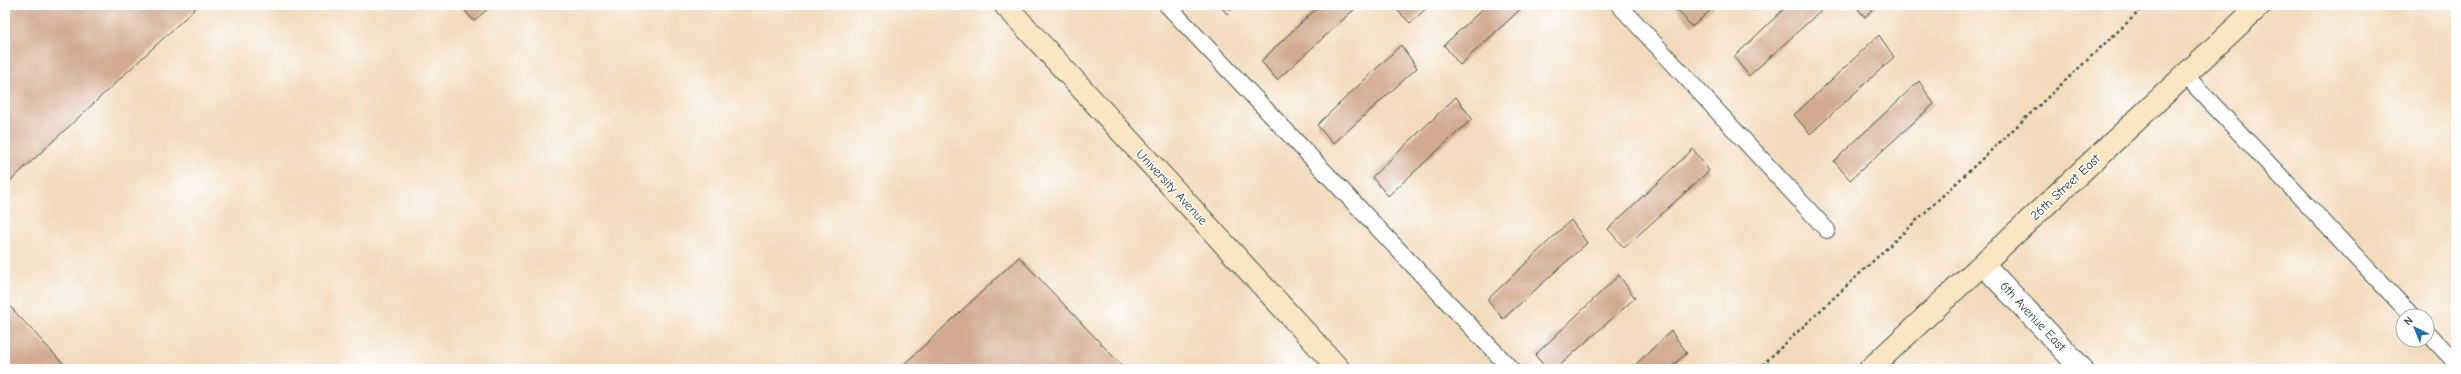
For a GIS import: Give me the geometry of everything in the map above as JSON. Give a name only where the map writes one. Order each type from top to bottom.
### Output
[{"type":"main road","name":"University Avenue","points":[[1005,5],[1339,369]]},
{"type":"main road","name":"26th Street East","points":[[1870,369],[2260,5]]},
{"type":"street","name":"6th Avenue East","points":[[1983,264],[2082,369]]},
{"type":"lane","points":[[1167,5],[1511,369]]},
{"type":"lane","points":[[1619,5],[1827,230]]},
{"type":"lane","points":[[2185,75],[2404,308]]},
{"type":"lane","points":[[2435,341],[2456,363]]},
{"type":"path","points":[[1758,369],[2146,5]]},
{"type":"building","points":[[5,5],[199,5],[5,186]]},
{"type":"building","points":[[460,5],[492,5],[474,21]]},
{"type":"building","points":[[1219,5],[1236,5],[1227,14]]},
{"type":"building","points":[[1320,5],[1359,5],[1277,80],[1261,61]]},
{"type":"building","points":[[1392,5],[1430,5],[1410,23]]},
{"type":"building","points":[[1487,5],[1525,5],[1460,65],[1444,45]]},
{"type":"building","points":[[1678,5],[1716,5],[1692,27],[1676,8]]},
{"type":"building","points":[[1788,5],[1827,5],[1749,76],[1734,57]]},
{"type":"building","points":[[1855,5],[1878,5],[1865,17]]},
{"type":"building","points":[[1879,35],[1894,57],[1810,134],[1794,115]]},
{"type":"building","points":[[1401,45],[1417,68],[1333,144],[1317,125]]},
{"type":"building","points":[[1919,81],[1934,104],[1850,180],[1834,161]]},
{"type":"building","points":[[1456,97],[1472,119],[1388,196],[1372,177]]},
{"type":"building","points":[[1693,149],[1709,171],[1624,248],[1608,229]]},
{"type":"building","points":[[1571,220],[1587,243],[1503,319],[1487,300]]},
{"type":"building","points":[[1019,257],[1125,369],[899,369]]},
{"type":"building","points":[[1619,275],[1635,298],[1556,369],[1547,369],[1535,355]]},
{"type":"building","points":[[5,301],[68,369],[5,369]]},
{"type":"building","points":[[1671,331],[1687,353],[1669,369],[1631,369]]}]
